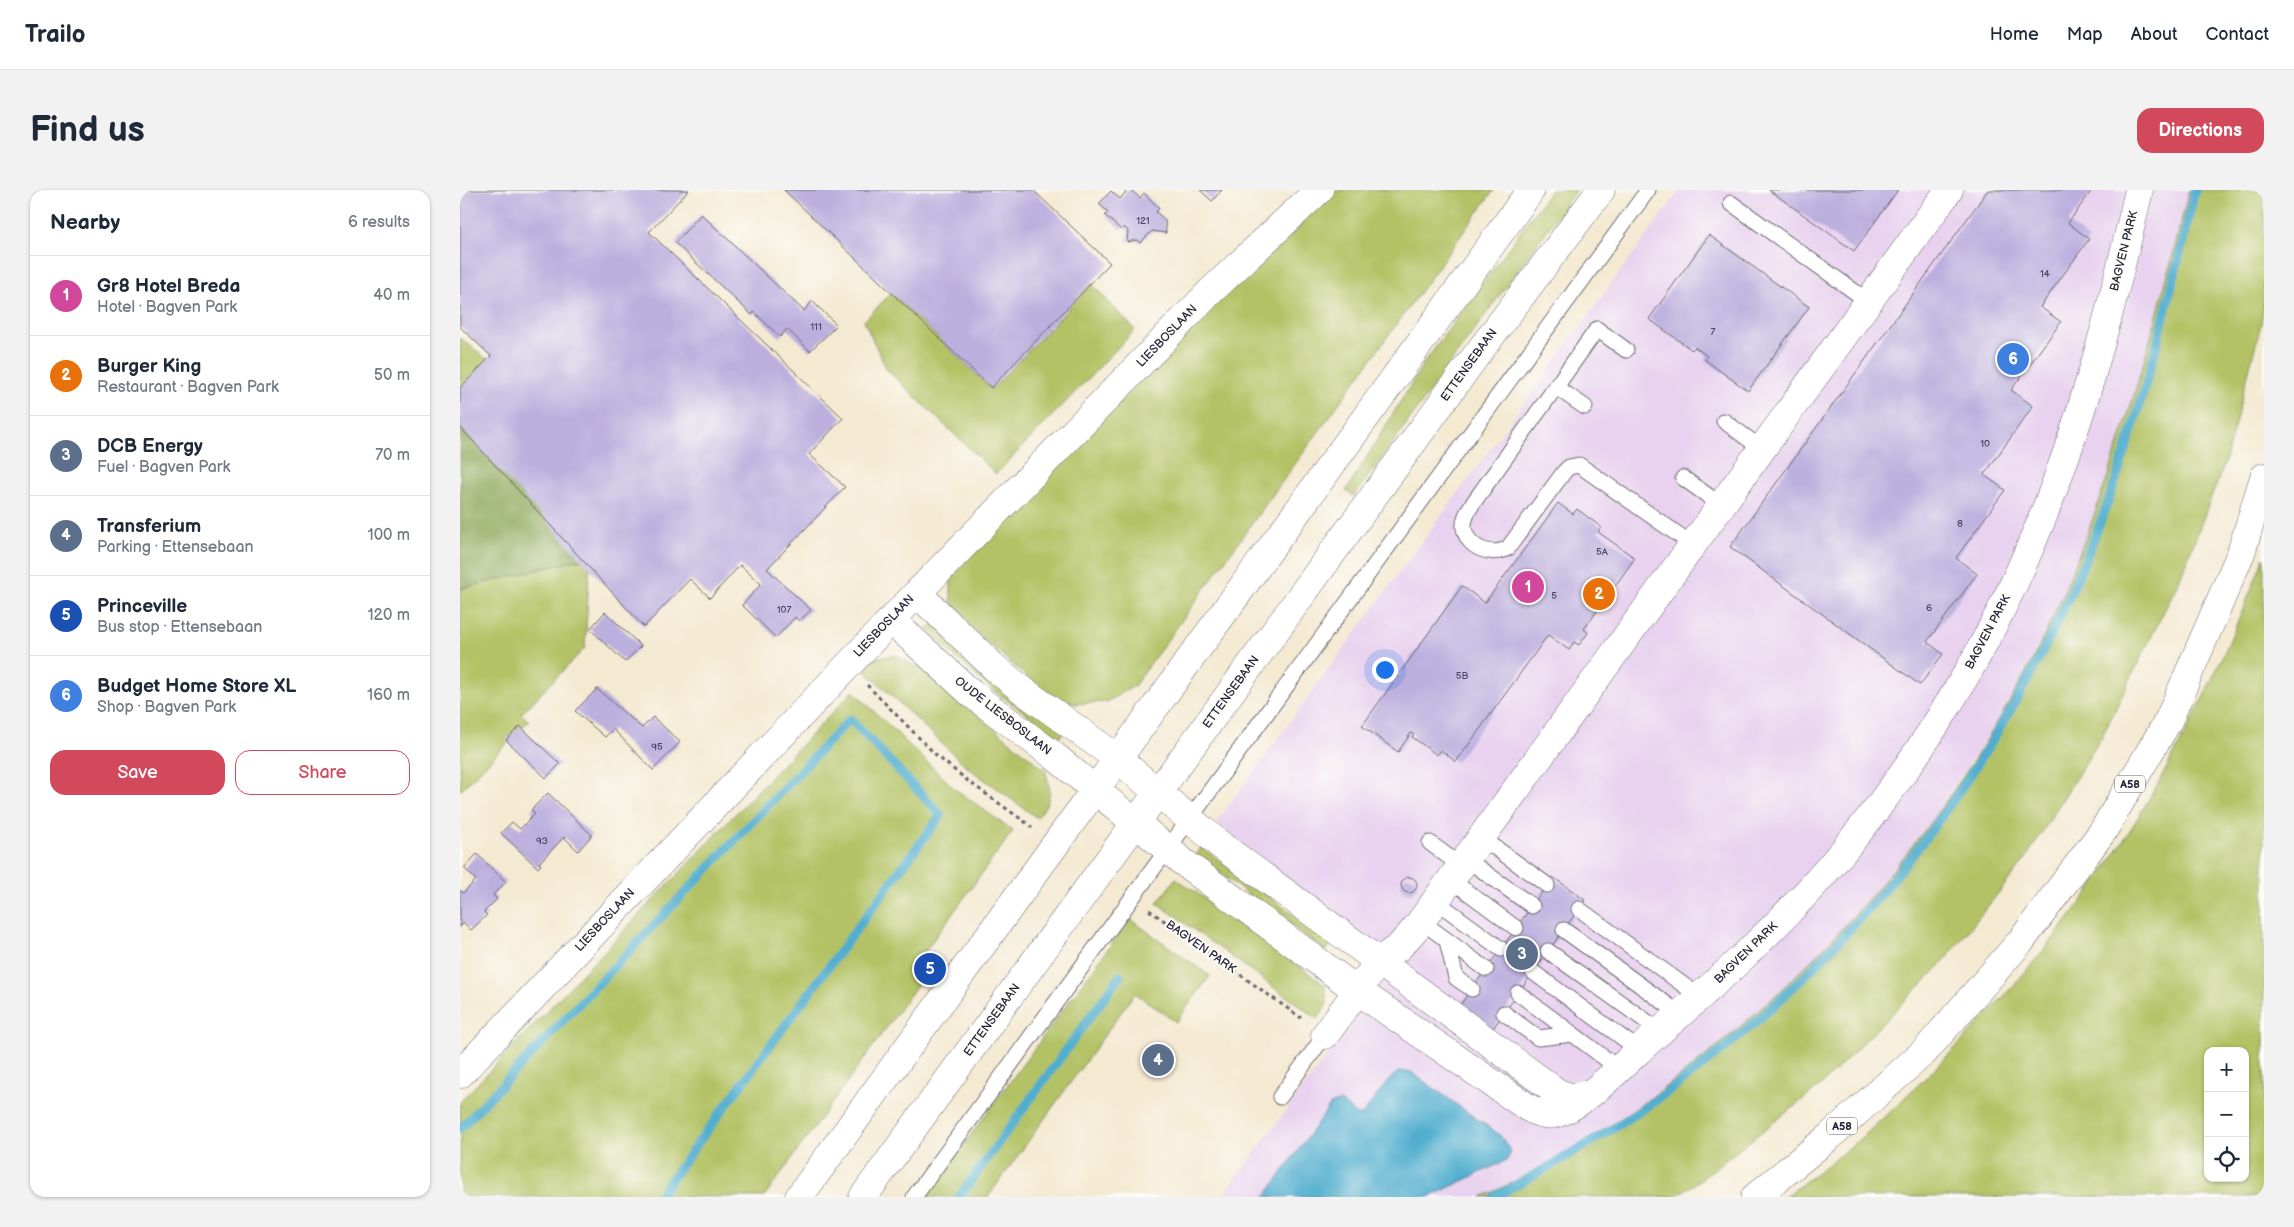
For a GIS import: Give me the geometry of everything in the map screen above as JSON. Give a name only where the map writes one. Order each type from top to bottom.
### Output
[{"type":"main road","name":"LIESBOSLAAN","points":[[460,1074],[917,592],[1212,290],[1319,190]]},
{"type":"main road","points":[[799,1197],[1531,190]]},
{"type":"main road","name":"ETTENSEBAAN","points":[[863,1197],[1475,357],[1601,190]]},
{"type":"main road","points":[[1325,1035],[1379,961],[1399,947],[1453,878],[1949,190]]},
{"type":"main road","name":"BAGVEN PARK","points":[[1136,824],[1358,991],[1536,1112],[1552,1115],[1565,1111],[1639,1050],[1766,935],[1844,849],[1927,735],[1986,640],[2029,549],[2070,443],[2103,332],[2139,190]]},
{"type":"main road","name":"A58","points":[[1755,1197],[1829,1137],[1925,1051],[2021,941],[2103,830],[2168,721],[2241,553],[2264,477]]},
{"type":"main road","points":[[917,592],[1002,674],[1117,758],[1223,847],[1379,961],[1410,986],[1558,1092],[1573,1098],[1589,1093]]},
{"type":"main road","name":"OUDE LIESBOSLAAN","points":[[891,620],[972,694],[1095,789],[1136,824]]},
{"type":"lane","points":[[914,1197],[1648,190]]},
{"type":"lane","points":[[1731,203],[1868,302]]},
{"type":"lane","points":[[1626,350],[1597,329],[1468,511],[1464,527],[1468,537],[1475,546],[1492,552],[1508,548],[1564,472],[1574,465],[1585,468],[1693,545]]},
{"type":"lane","points":[[1552,392],[1585,407]]},
{"type":"lane","points":[[1724,421],[1762,449]]},
{"type":"lane","points":[[1683,478],[1721,505]]},
{"type":"lane","points":[[1430,843],[1501,949]]},
{"type":"lane","points":[[1453,878],[1547,885]]},
{"type":"lane","points":[[1453,878],[1532,906]]},
{"type":"lane","points":[[1453,878],[1516,928]]},
{"type":"lane","points":[[1453,878],[1447,941],[1456,978],[1472,989]]},
{"type":"lane","points":[[1579,909],[1680,1014]]},
{"type":"lane","points":[[1564,930],[1680,1014]]},
{"type":"lane","points":[[1447,941],[1486,970]]},
{"type":"lane","points":[[1548,951],[1680,1014]]},
{"type":"lane","points":[[1533,972],[1639,1050]]},
{"type":"lane","points":[[1518,993],[1618,1068]]},
{"type":"lane","points":[[1504,1013],[1538,1038],[1573,1034]]},
{"type":"lane","points":[[1280,1097],[1325,1035]]},
{"type":"path","points":[[847,665],[937,756],[968,781],[1056,844]]},
{"type":"path","name":"BAGVEN PARK","points":[[1132,898],[1325,1035]]},
{"type":"shaded area","points":[[1680,190],[2189,190],[2133,402],[2084,544],[2054,614],[2000,718],[1934,816],[1900,862],[1822,951],[1780,991],[1714,1050],[1642,1103],[1566,1153],[1482,1197],[1222,1197],[1397,961],[1216,823]]},
{"type":"green space","points":[[1338,190],[1494,190],[1134,686],[1107,702],[1074,704],[1042,690],[960,618],[951,600],[951,582],[961,566],[1195,323]]},
{"type":"green space","points":[[1551,190],[1576,190],[1354,496],[1346,491],[1424,363]]},
{"type":"green space","points":[[2189,190],[2264,190],[2264,300],[2261,324],[2225,462],[2179,581],[2101,738],[2024,861],[1940,966],[1819,1087],[1696,1183],[1673,1197],[1482,1197],[1571,1150],[1658,1093],[1741,1027],[1818,953],[1890,874],[1954,789],[2010,702],[2055,612],[2077,561],[2115,457],[2147,351]]},
{"type":"green space","points":[[1092,284],[1135,330],[996,474],[887,370],[864,321],[891,293],[992,389]]},
{"type":"green space","points":[[460,338],[491,362],[460,403]]},
{"type":"green space","points":[[460,424],[590,557],[460,589]]},
{"type":"green space","points":[[590,557],[585,648],[521,714],[529,721],[460,791],[460,589]]},
{"type":"green space","points":[[2264,557],[2264,1197],[1785,1197],[1838,1157],[1894,1108],[1995,1006],[2042,953],[2095,883],[2152,794],[2178,748],[2224,654]]},
{"type":"green space","points":[[935,623],[1064,731],[1060,737],[1008,700],[958,660],[928,629]]},
{"type":"green space","points":[[895,655],[921,669],[1045,770],[1050,790],[1049,796],[1046,805],[1037,818],[966,766],[862,668],[875,658]]},
{"type":"green space","points":[[853,691],[955,789],[1013,831],[912,969],[923,977],[764,1197],[460,1197],[460,1102]]},
{"type":"green space","points":[[1201,847],[1332,943],[1326,951],[1196,856]]},
{"type":"green space","points":[[1176,878],[1325,985],[1327,1003],[1318,1019],[1157,903]]},
{"type":"green space","points":[[1130,919],[1210,976],[1176,1022],[1135,993],[988,1197],[925,1197]]},
{"type":"water","points":[[1399,1071],[1411,1072],[1500,1135],[1511,1152],[1507,1160],[1429,1197],[1265,1197],[1330,1105],[1340,1101],[1357,1115],[1362,1115],[1388,1081]]},
{"type":"building","points":[[460,190],[689,190],[649,232],[843,418],[809,454],[845,487],[767,569],[811,610],[799,621],[795,617],[776,638],[742,605],[761,584],[740,565],[710,598],[690,579],[644,627],[460,427],[460,388],[491,356],[460,327]]},
{"type":"building","points":[[784,190],[1033,190],[1110,263],[991,388]]},
{"type":"building","points":[[1124,190],[1131,190],[1140,198],[1144,193],[1159,208],[1156,212],[1165,220],[1166,233],[1152,231],[1140,243],[1137,240],[1127,242],[1128,231],[1124,227],[1121,230],[1105,215],[1108,212],[1099,204],[1111,191],[1120,199],[1126,192]]},
{"type":"building","points":[[1200,190],[1222,190],[1212,201]]},
{"type":"building","points":[[1769,190],[1898,190],[1854,251]]},
{"type":"building","points":[[1988,190],[2092,190],[2068,223],[2089,239],[2040,307],[2061,322],[2011,390],[2033,406],[1984,475],[2005,490],[1956,558],[1977,574],[1927,642],[1943,654],[1920,685],[1730,547]]},
{"type":"building","points":[[701,214],[804,311],[812,301],[837,325],[810,351],[787,329],[780,337],[754,312],[752,315],[675,243]]},
{"type":"building","points":[[1709,235],[1809,307],[1748,391],[1705,360],[1707,356],[1695,347],[1692,350],[1649,319]]},
{"type":"building","points":[[1558,503],[1573,514],[1577,509],[1601,527],[1598,532],[1635,558],[1584,629],[1588,633],[1579,645],[1574,642],[1569,650],[1548,635],[1456,762],[1441,750],[1437,755],[1412,737],[1414,735],[1411,733],[1398,752],[1362,726],[1462,586],[1485,603]]},
{"type":"building","points":[[605,612],[641,646],[625,662],[590,629]]},
{"type":"building","points":[[597,689],[642,728],[653,717],[680,742],[653,770],[613,729],[605,737],[575,711]]},
{"type":"building","points":[[520,726],[560,764],[546,778],[506,740]]},
{"type":"building","points":[[548,793],[592,835],[578,851],[564,837],[539,863],[541,865],[538,868],[501,833],[512,822],[520,829],[535,814],[531,810]]},
{"type":"building","points":[[477,854],[506,882],[493,895],[497,899],[484,912],[487,915],[471,930],[464,923],[460,927],[460,890],[463,893],[476,880],[464,868]]},
{"type":"building","points":[[1409,877],[1417,885],[1409,893],[1401,885]]},
{"type":"building","points":[[1553,877],[1585,900],[1491,1031],[1458,1008]]},
{"type":"waterway","points":[[1494,1197],[1605,1134],[1669,1091],[1736,1038],[1800,981],[1859,919],[1914,853],[1964,784],[2010,711],[2050,636],[2104,514],[2148,377],[2195,190]]},
{"type":"waterway","points":[[460,1129],[850,719],[941,815],[658,1197]]},
{"type":"waterway","points":[[959,1197],[1120,976]]},
{"type":"place","name":"Budget Home Store XL","points":[[2013,359]]},
{"type":"place","name":"Gr8 Hotel Breda","points":[[1528,587]]},
{"type":"place","name":"Burger King","points":[[1599,594]]},
{"type":"place","name":"DCB Energy","points":[[1522,954]]},
{"type":"place","name":"Princeville","points":[[930,969]]},
{"type":"place","name":"Transferium","points":[[1158,1060]]}]
